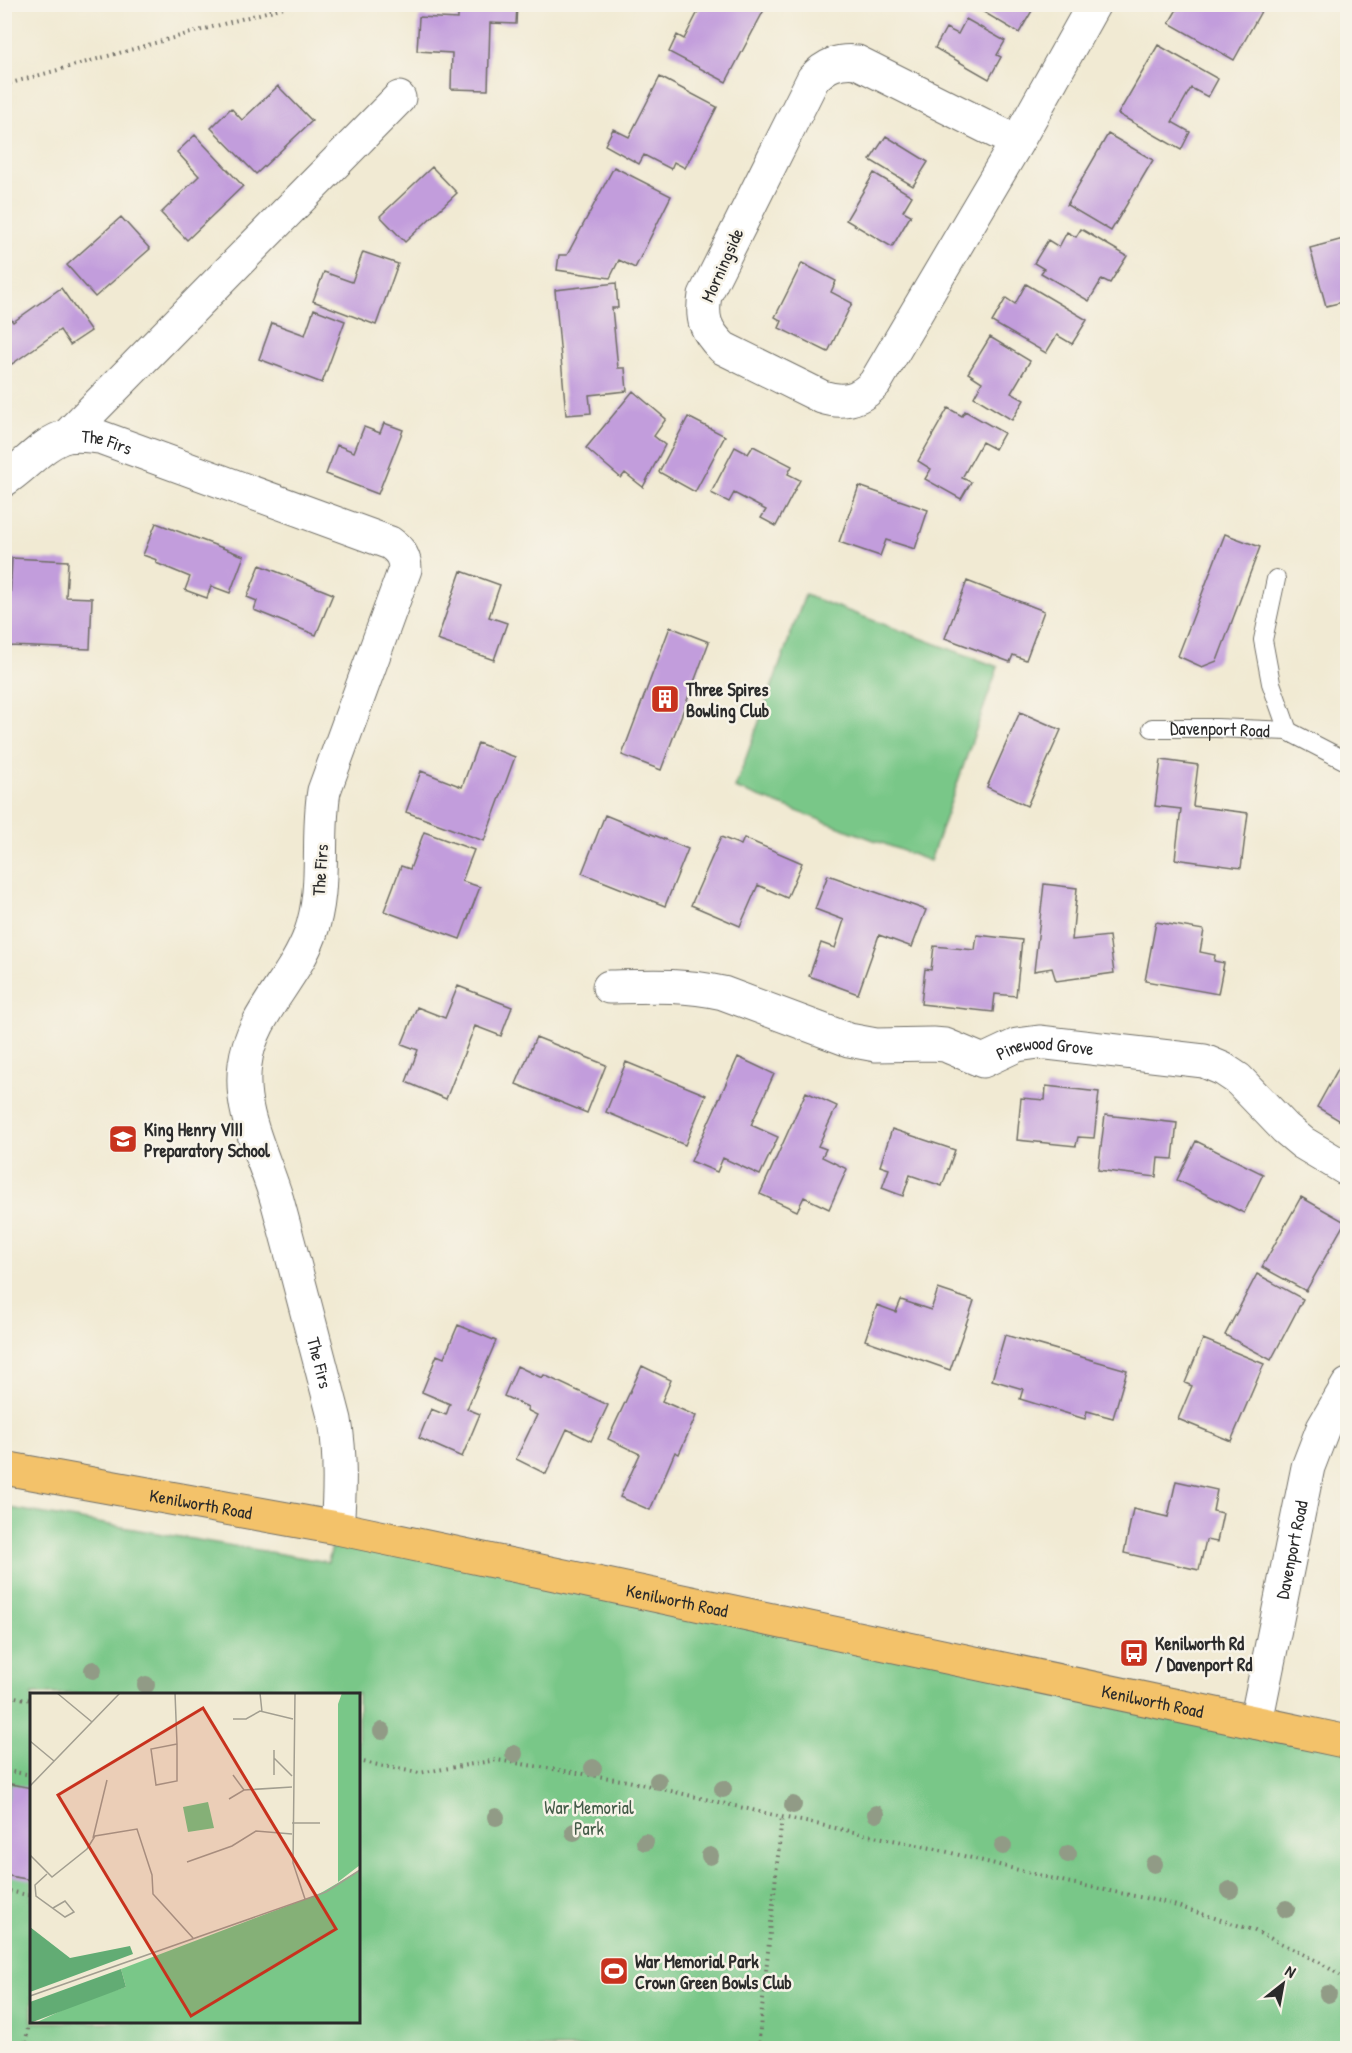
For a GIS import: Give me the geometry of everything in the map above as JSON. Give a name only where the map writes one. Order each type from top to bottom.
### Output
[{"type":"main road","name":"Kenilworth Road","points":[[4,1468],[338,1528],[1347,1742]]},
{"type":"street","name":"Morningside","points":[[1017,142],[857,62],[844,60],[822,69],[813,79],[705,295],[702,310],[712,337],[723,348],[822,397],[835,401],[850,401],[867,392],[875,383],[1017,142],[1094,4]]},
{"type":"street","name":"The Firs","points":[[4,480],[40,452],[67,436],[399,98]]},
{"type":"street","name":"The Firs","points":[[67,436],[100,437],[291,506],[390,543],[397,548],[405,562],[405,569],[324,791],[321,888],[311,933],[304,952],[289,978],[258,1023],[249,1044],[244,1071],[246,1101],[251,1126],[276,1197],[335,1420],[340,1450],[338,1528]]},
{"type":"street","name":"Pinewood Grove","points":[[609,987],[678,986],[703,989],[723,993],[849,1040],[876,1045],[945,1045],[983,1061],[1017,1046],[1039,1042],[1204,1061],[1223,1069],[1238,1079],[1285,1128],[1347,1170]]},
{"type":"street","name":"Davenport Road","points":[[1256,1722],[1308,1467],[1323,1428],[1347,1385]]},
{"type":"lane","name":"Davenport Road","points":[[1276,579],[1263,640],[1270,683],[1288,731]]},
{"type":"lane","name":"Davenport Road","points":[[1152,728],[1288,731],[1347,762]]},
{"type":"path","points":[[4,85],[295,4]]},
{"type":"path","points":[[4,1695],[30,1700]]},
{"type":"path","points":[[360,1761],[419,1773],[497,1760],[628,1781],[782,1817],[936,1849],[1066,1882],[1164,1902],[1253,1930],[1319,1962],[1347,1980]]},
{"type":"path","points":[[4,1782],[6,1768],[30,1774]]},
{"type":"path","points":[[758,2049],[782,1817]]},
{"type":"path","points":[[4,1890],[30,1896]]},
{"type":"path","points":[[25,2049],[30,2015]]},
{"type":"green space","points":[[805,595],[998,667],[930,861],[735,788]]},
{"type":"green space","name":"War Memorial Park","points":[[4,1507],[328,1562],[337,1528],[1347,1742],[1347,2048],[5,2048]]},
{"type":"building","points":[[458,4],[517,4],[516,24],[490,23],[488,90],[451,89],[452,53],[417,51],[419,17],[458,19]]},
{"type":"building","points":[[702,4],[754,4],[764,10],[726,82],[669,52],[677,35],[684,39]]},
{"type":"building","points":[[970,4],[1036,4],[1019,33]]},
{"type":"building","points":[[1180,4],[1191,6],[1265,4],[1234,60],[1169,23]]},
{"type":"building","points":[[966,19],[1005,41],[997,55],[1001,57],[989,79],[935,48],[946,28],[958,34]]},
{"type":"building","points":[[1158,45],[1218,79],[1208,97],[1191,88],[1172,122],[1190,132],[1181,150],[1118,114]]},
{"type":"building","points":[[660,77],[717,107],[685,168],[674,162],[671,169],[644,155],[639,164],[605,145],[613,129],[629,137]]},
{"type":"building","points":[[278,86],[312,121],[256,174],[211,128],[231,108],[242,120]]},
{"type":"building","points":[[1108,134],[1153,160],[1111,231],[1067,205]]},
{"type":"building","points":[[195,135],[243,186],[187,240],[161,213],[199,176],[177,152]]},
{"type":"building","points":[[886,136],[928,162],[913,186],[870,160]]},
{"type":"building","points":[[432,167],[457,193],[405,242],[380,216]]},
{"type":"building","points":[[614,167],[671,196],[635,268],[619,260],[610,278],[557,270],[559,255],[567,255]]},
{"type":"building","points":[[874,173],[912,196],[903,211],[911,215],[892,247],[846,220]]},
{"type":"building","points":[[121,217],[150,249],[95,297],[67,265]]},
{"type":"building","points":[[1081,229],[1127,256],[1110,283],[1102,279],[1089,301],[1041,273],[1044,269],[1034,263],[1048,240],[1059,247],[1067,232],[1076,237]]},
{"type":"building","points":[[1347,238],[1347,301],[1326,306],[1310,248]]},
{"type":"building","points":[[363,252],[398,264],[376,325],[313,301],[324,272],[352,282]]},
{"type":"building","points":[[802,263],[836,281],[831,292],[852,303],[828,352],[779,328],[782,321],[775,317]]},
{"type":"building","points":[[616,283],[618,308],[612,308],[618,368],[625,368],[627,391],[589,395],[591,413],[566,415],[555,290]]},
{"type":"building","points":[[1026,284],[1087,320],[1072,344],[1057,335],[1046,353],[992,322],[1006,298],[1015,304]]},
{"type":"building","points":[[61,288],[91,331],[70,345],[60,330],[12,364],[4,353],[4,310],[13,322]]},
{"type":"building","points":[[314,309],[345,321],[322,383],[259,359],[272,323],[305,335]]},
{"type":"building","points":[[990,337],[1030,361],[1011,393],[1024,400],[1012,420],[974,397],[982,382],[968,373]]},
{"type":"building","points":[[633,391],[666,419],[654,436],[665,445],[643,487],[625,473],[621,478],[586,448]]},
{"type":"building","points":[[948,408],[962,416],[965,411],[1004,433],[995,449],[982,442],[962,478],[971,482],[961,499],[925,479],[931,469],[918,461]]},
{"type":"building","points":[[688,417],[725,436],[695,492],[659,472]]},
{"type":"building","points":[[384,423],[403,430],[378,494],[326,474],[337,445],[354,452],[364,427],[380,433]]},
{"type":"building","points":[[753,446],[792,466],[788,474],[800,480],[776,526],[761,518],[766,510],[734,493],[729,502],[711,493],[735,447],[748,454]]},
{"type":"building","points":[[859,486],[928,510],[915,549],[886,540],[880,556],[839,542]]},
{"type":"building","points":[[156,523],[244,556],[230,593],[211,586],[207,598],[185,590],[190,577],[143,555]]},
{"type":"building","points":[[1225,534],[1260,547],[1217,661],[1202,667],[1178,656]]},
{"type":"building","points":[[12,558],[68,561],[66,597],[92,598],[90,649],[8,646]]},
{"type":"building","points":[[260,565],[333,594],[316,635],[254,610],[257,601],[247,597]]},
{"type":"building","points":[[461,571],[500,585],[489,617],[507,623],[494,660],[437,640]]},
{"type":"building","points":[[967,581],[1044,611],[1026,660],[1013,655],[1010,662],[945,638]]},
{"type":"building","name":"Three Spires Bowling Club","points":[[670,627],[709,642],[661,770],[622,755]]},
{"type":"building","points":[[1020,712],[1061,730],[1027,806],[987,787]]},
{"type":"building","points":[[478,743],[515,757],[484,841],[406,812],[421,771],[462,787]]},
{"type":"building","points":[[1161,760],[1198,765],[1193,806],[1248,813],[1241,868],[1175,859],[1181,809],[1155,806]]},
{"type":"building","points":[[605,815],[688,849],[665,906],[582,873]]},
{"type":"building","points":[[424,832],[474,850],[462,881],[480,887],[460,939],[384,911],[401,866],[410,869]]},
{"type":"building","points":[[721,837],[741,845],[744,838],[802,863],[787,898],[758,885],[740,926],[691,905]]},
{"type":"building","points":[[828,875],[926,910],[912,947],[879,935],[858,994],[809,976],[821,943],[835,948],[844,920],[815,909]]},
{"type":"building","points":[[1044,884],[1077,888],[1072,940],[1109,936],[1114,973],[1056,981],[1052,968],[1034,971]]},
{"type":"building","points":[[1156,922],[1204,930],[1200,952],[1215,955],[1214,961],[1224,963],[1218,994],[1145,981]]},
{"type":"building","points":[[977,935],[1022,940],[1016,996],[995,994],[993,1012],[921,1004],[925,969],[931,970],[934,946],[975,950]]},
{"type":"building","points":[[458,986],[512,1007],[501,1036],[475,1026],[446,1099],[406,1082],[418,1050],[402,1044],[417,1007],[445,1018]]},
{"type":"building","points":[[536,1037],[606,1065],[587,1113],[516,1084]]},
{"type":"building","points":[[1347,1053],[1347,1125],[1317,1107]]},
{"type":"building","points":[[738,1057],[774,1074],[751,1125],[778,1137],[760,1175],[723,1158],[717,1172],[691,1161]]},
{"type":"building","points":[[626,1062],[706,1095],[685,1145],[606,1112]]},
{"type":"building","points":[[1046,1086],[1099,1092],[1094,1138],[1078,1137],[1076,1146],[1017,1140],[1021,1098],[1045,1100]]},
{"type":"building","points":[[806,1092],[837,1106],[818,1146],[826,1149],[822,1157],[847,1169],[829,1209],[804,1197],[797,1211],[760,1194]]},
{"type":"building","points":[[1105,1115],[1177,1123],[1173,1159],[1158,1158],[1156,1177],[1098,1170]]},
{"type":"building","points":[[892,1129],[955,1150],[942,1186],[910,1175],[903,1196],[882,1188],[889,1169],[880,1166]]},
{"type":"building","points":[[1196,1141],[1263,1174],[1244,1213],[1177,1180]]},
{"type":"building","points":[[1301,1197],[1345,1222],[1306,1291],[1262,1267]]},
{"type":"building","points":[[1257,1274],[1303,1299],[1271,1360],[1225,1335]]},
{"type":"building","points":[[938,1289],[974,1301],[950,1370],[865,1340],[877,1305],[896,1312],[901,1300],[931,1310]]},
{"type":"building","points":[[458,1325],[496,1341],[467,1409],[480,1414],[462,1457],[419,1438],[431,1409],[446,1415],[450,1404],[422,1392],[437,1355],[444,1358]]},
{"type":"building","points":[[1005,1335],[1127,1370],[1113,1418],[1087,1411],[1085,1419],[1020,1399],[1023,1389],[992,1380]]},
{"type":"building","points":[[1203,1339],[1264,1364],[1231,1441],[1178,1419],[1192,1386],[1185,1383]]},
{"type":"building","points":[[517,1366],[542,1378],[544,1375],[608,1405],[591,1441],[567,1429],[546,1474],[516,1459],[537,1415],[527,1410],[528,1407],[504,1396]]},
{"type":"building","points":[[642,1366],[671,1380],[662,1401],[696,1416],[679,1454],[675,1452],[650,1510],[620,1497],[640,1454],[608,1439]]},
{"type":"building","points":[[1176,1481],[1217,1490],[1213,1511],[1223,1513],[1217,1542],[1206,1540],[1199,1570],[1124,1553],[1133,1509],[1168,1517]]},
{"type":"building","points":[[11,1784],[30,1788],[30,1880],[4,1875],[4,1821]]},
{"type":"place","name":"Three Spires Bowling Club","points":[[665,699]]},
{"type":"place","name":"King Henry VIII Preparatory School","points":[[123,1139]]},
{"type":"place","name":"Kenilworth Rd / Davenport Rd","points":[[1134,1653]]},
{"type":"place","name":"War Memorial Park Crown Green Bowls Club","points":[[614,1971]]}]
